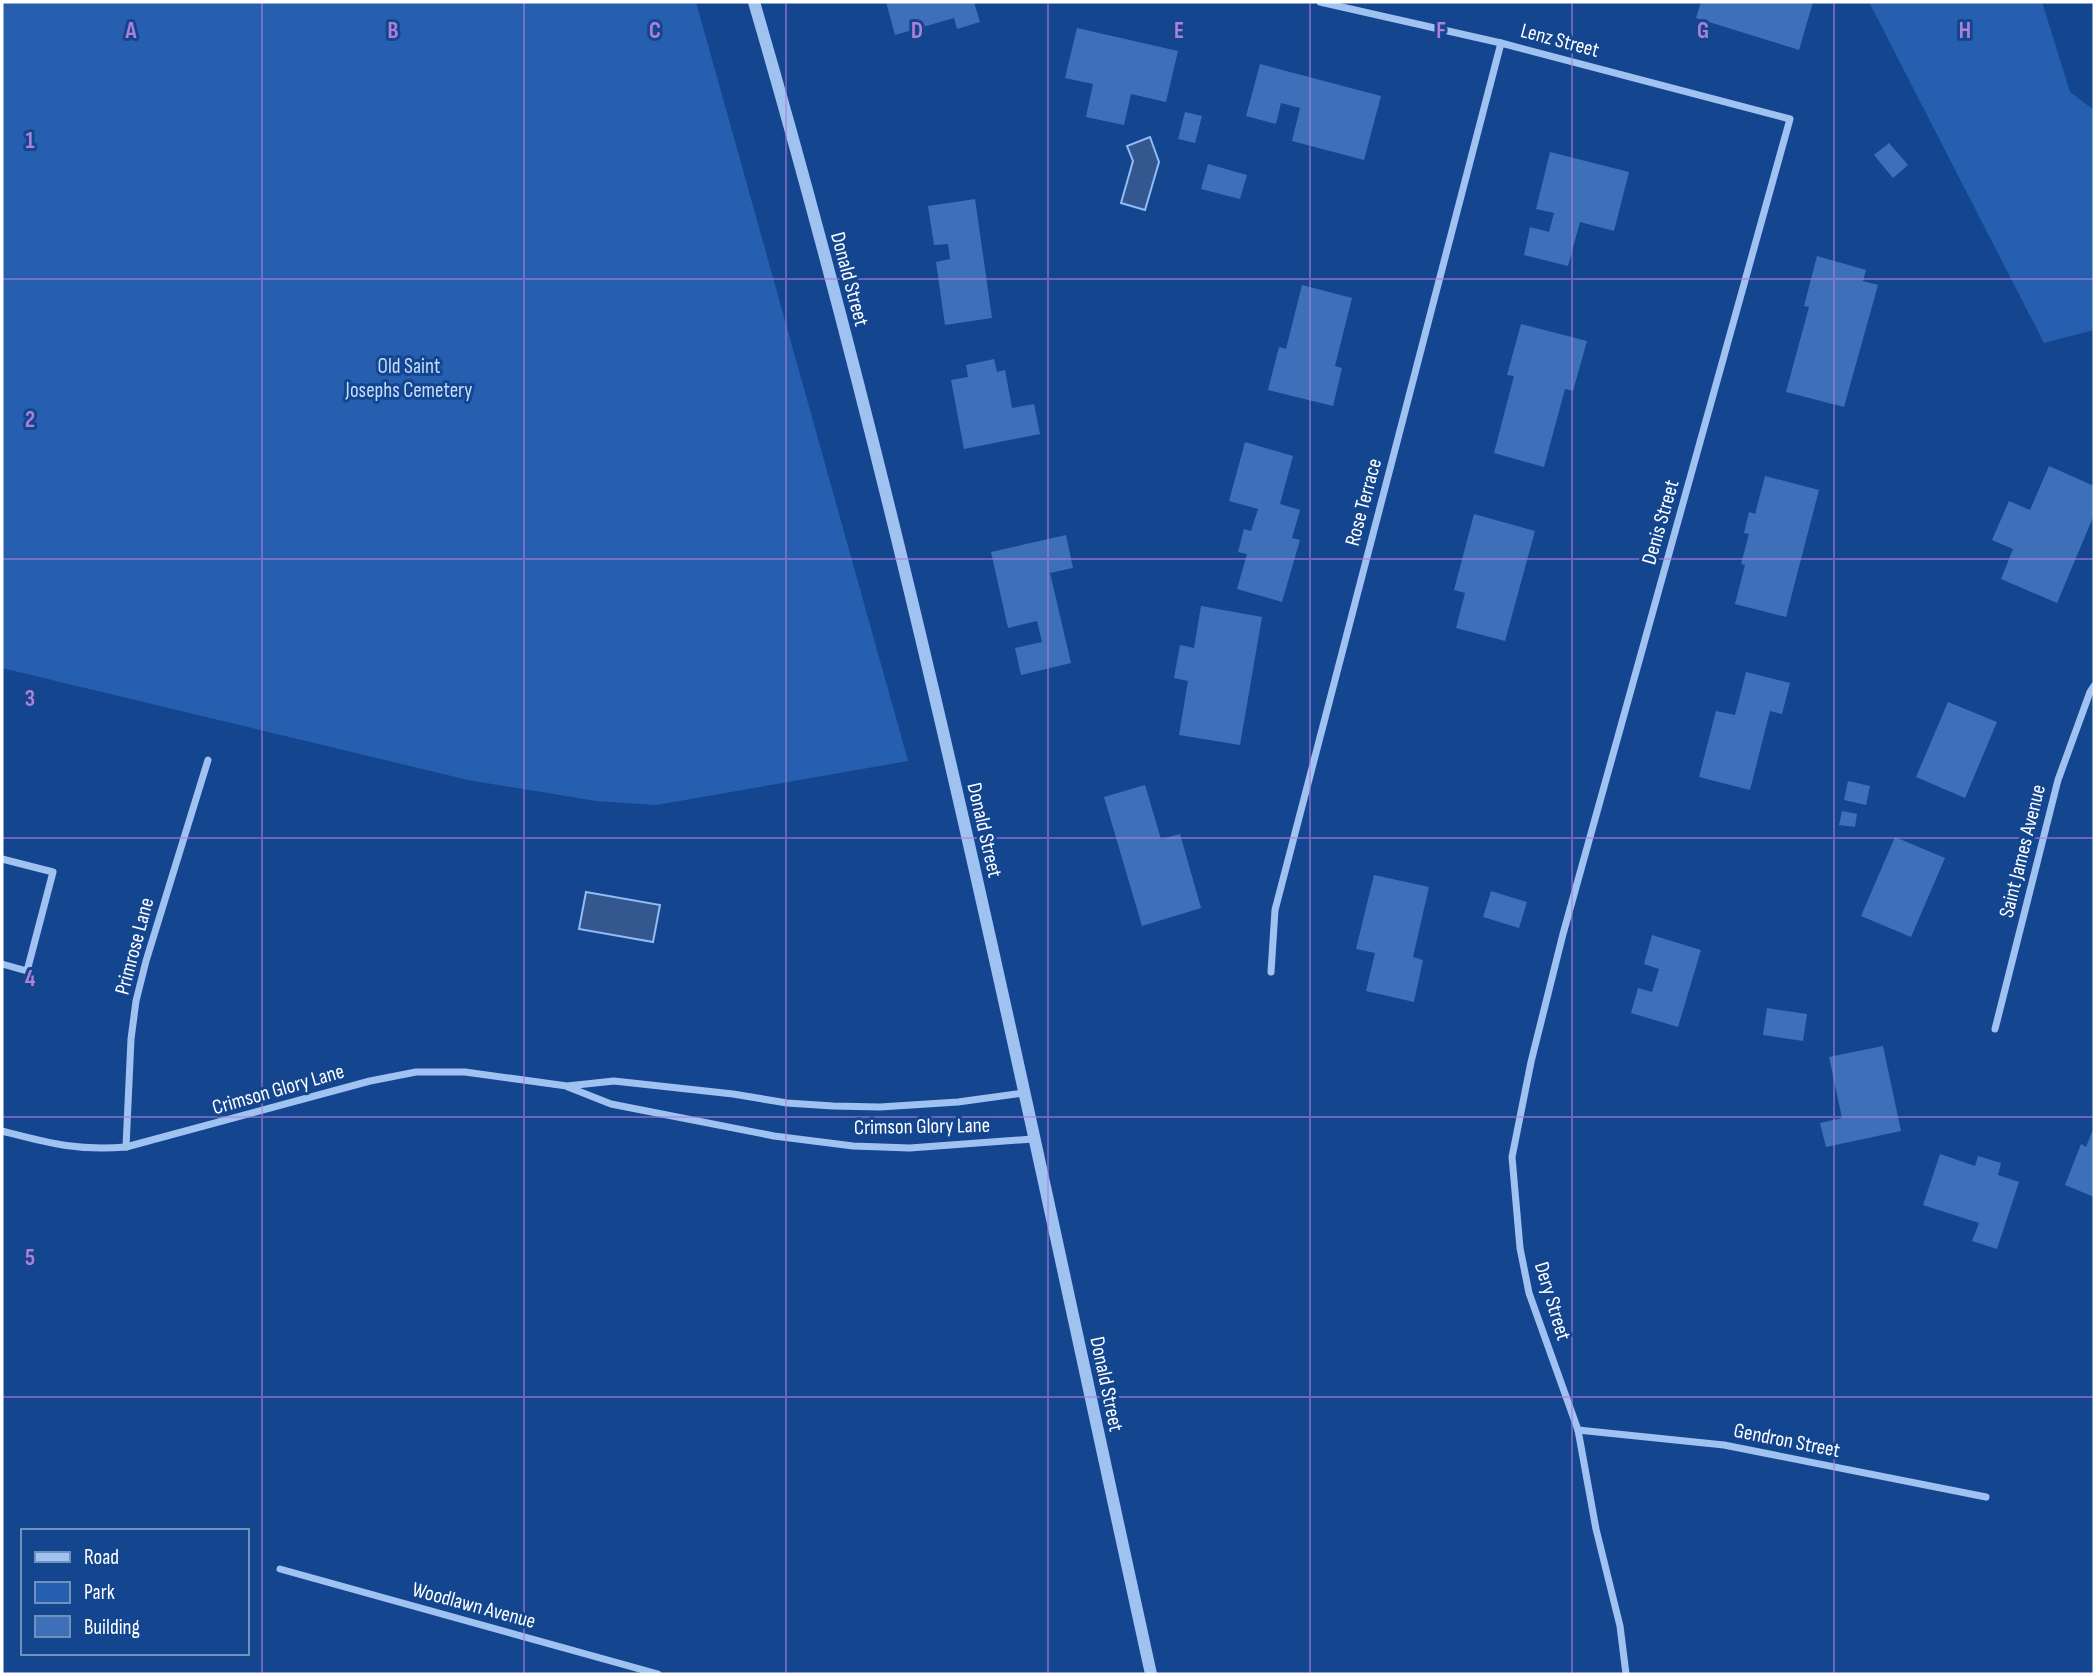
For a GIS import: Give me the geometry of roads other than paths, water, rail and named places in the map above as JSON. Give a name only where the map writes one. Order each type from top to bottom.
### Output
[{"type":"street","name":"Donald Street","points":[[754,2],[878,456],[1024,1093],[1151,1674]]},
{"type":"street","name":"Lenz Street","points":[[1320,2],[1501,43],[1790,119]]},
{"type":"street","name":"Rose Terrace","points":[[1271,972],[1275,910],[1501,43]]},
{"type":"street","name":"Denis Street","points":[[1563,934],[1790,119]]},
{"type":"street","name":"Saint James Avenue","points":[[1995,1029],[2058,780],[2094,686]]},
{"type":"street","name":"Primrose Lane","points":[[126,1147],[131,1039],[136,1001],[208,760]]},
{"type":"street","points":[[2,859],[53,872],[27,971],[2,964]]},
{"type":"street","name":"Dery Street","points":[[1563,934],[1531,1062],[1512,1157],[1520,1248],[1529,1293],[1578,1430],[1596,1529],[1620,1626],[1626,1674]]},
{"type":"street","name":"Crimson Glory Lane","points":[[2,1131],[64,1147],[94,1150],[126,1147],[393,1075],[416,1072],[465,1072],[567,1086],[614,1081],[733,1094],[787,1103],[880,1107],[958,1102],[1024,1093]]},
{"type":"street","name":"Crimson Glory Lane","points":[[567,1086],[624,1107],[774,1136],[853,1146],[910,1148],[1033,1139]]},
{"type":"street","name":"Gendron Street","points":[[1578,1430],[1724,1445],[1986,1497]]},
{"type":"street","name":"Woodlawn Avenue","points":[[280,1569],[658,1674]]},
{"type":"park label","name":"Old Saint Josephs Cemetery","points":[[409,378]]}]
